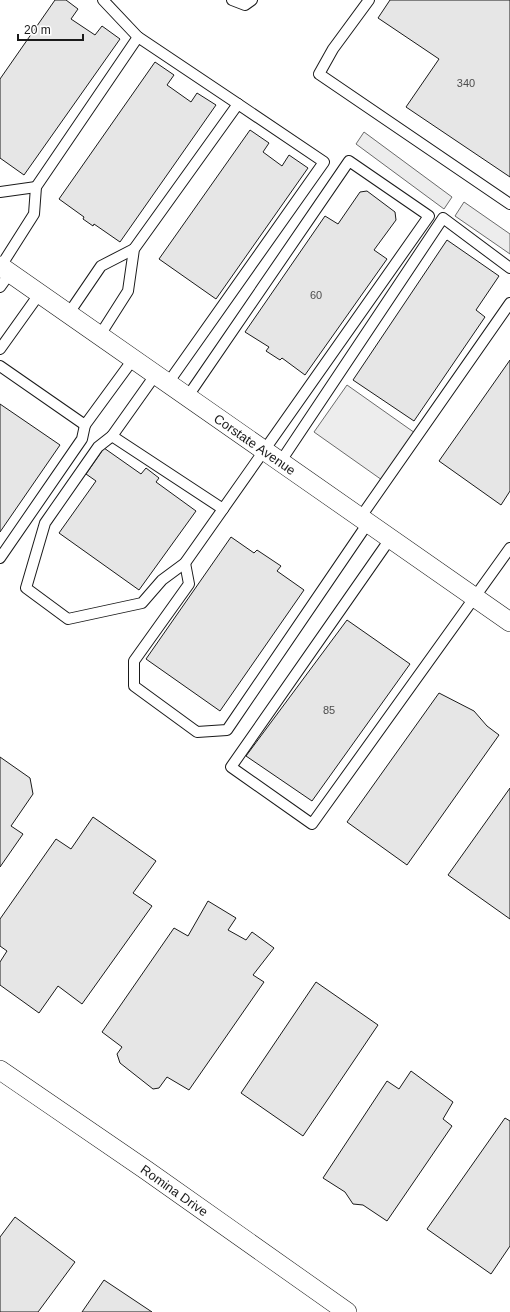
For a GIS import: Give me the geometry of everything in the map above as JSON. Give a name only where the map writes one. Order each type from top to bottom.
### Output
[{"type":"street","name":"Corstate Avenue","points":[[3,273],[40,293],[510,622]]},
{"type":"street","name":"Romina Drive","points":[[0,1070],[146,1170],[347,1312]]},
{"type":"lane","points":[[103,0],[138,37],[324,162],[162,378],[112,436],[98,447],[45,522],[26,588],[68,619],[142,603],[162,580],[186,563],[429,216],[349,162],[188,396]]},
{"type":"lane","points":[[232,0],[245,5],[252,0]]},
{"type":"lane","points":[[369,0],[333,49],[319,74],[510,204]]},
{"type":"lane","points":[[3,273],[34,214],[36,187],[138,37]]},
{"type":"lane","points":[[69,313],[101,266],[134,249],[238,104]]},
{"type":"lane","points":[[0,192],[36,187]]},
{"type":"lane","points":[[281,461],[443,218],[510,268]]},
{"type":"lane","points":[[100,335],[128,291],[134,249]]},
{"type":"lane","points":[[0,349],[40,293]]},
{"type":"lane","points":[[186,563],[189,584],[134,661],[134,686],[197,732],[227,730],[364,521],[510,303]]},
{"type":"lane","points":[[0,558],[82,439],[85,425],[134,358]]},
{"type":"lane","points":[[0,366],[85,425]]},
{"type":"lane","points":[[112,436],[223,509]]},
{"type":"lane","points":[[390,539],[231,767],[312,824],[510,548]]},
{"type":"shaded area","points":[[364,132],[452,197],[444,209],[356,144]]},
{"type":"shaded area","points":[[464,202],[510,234],[510,254],[455,216]]},
{"type":"shaded area","points":[[347,385],[415,433],[382,480],[314,432]]},
{"type":"building","points":[[55,0],[66,0],[78,9],[71,19],[95,35],[102,26],[120,39],[24,175],[0,158],[0,79]]},
{"type":"building","points":[[390,0],[510,0],[510,177],[406,107],[439,59],[378,18]]},
{"type":"building","points":[[155,62],[174,75],[167,85],[191,102],[197,93],[216,105],[120,242],[94,224],[93,226],[83,219],[84,217],[59,199]]},
{"type":"building","points":[[250,130],[269,143],[263,152],[282,166],[289,155],[308,168],[216,299],[159,259]]},
{"type":"building","points":[[367,191],[395,212],[396,220],[374,250],[387,259],[305,375],[282,358],[280,360],[266,351],[269,347],[245,332],[325,216],[338,224],[360,192]]},
{"type":"building","points":[[447,240],[499,276],[476,310],[485,317],[414,421],[353,380]]},
{"type":"building","points":[[510,360],[510,491],[501,505],[439,461]]},
{"type":"building","points":[[0,404],[60,445],[0,532]]},
{"type":"building","points":[[104,448],[141,474],[146,468],[159,478],[156,482],[196,511],[139,590],[59,533],[96,481],[86,474]]},
{"type":"building","points":[[231,537],[254,553],[257,550],[281,566],[277,571],[304,590],[220,711],[146,659]]},
{"type":"building","points":[[347,620],[410,664],[312,801],[246,756]]},
{"type":"building","points":[[439,693],[474,711],[487,726],[499,735],[407,865],[347,822]]},
{"type":"building","points":[[0,757],[30,778],[33,794],[11,826],[23,834],[0,867]]},
{"type":"building","points":[[510,788],[510,919],[448,875]]},
{"type":"building","points":[[93,817],[156,861],[133,893],[152,906],[82,1004],[58,986],[39,1013],[0,985],[0,962],[7,951],[0,946],[0,919],[56,839],[71,849]]},
{"type":"building","points":[[208,901],[236,918],[228,930],[246,940],[252,932],[274,948],[253,975],[264,982],[189,1090],[167,1077],[159,1088],[153,1089],[120,1063],[117,1054],[122,1047],[102,1032],[174,928],[188,936]]},
{"type":"building","points":[[316,982],[378,1025],[303,1136],[241,1093]]},
{"type":"building","points":[[411,1071],[453,1102],[443,1119],[452,1126],[387,1221],[363,1205],[353,1204],[345,1192],[323,1178],[387,1081],[399,1089]]},
{"type":"building","points":[[505,1118],[510,1121],[510,1246],[491,1274],[427,1229]]},
{"type":"building","points":[[15,1217],[75,1262],[38,1312],[0,1312],[0,1237]]},
{"type":"building","points":[[104,1280],[152,1312],[82,1312]]}]
